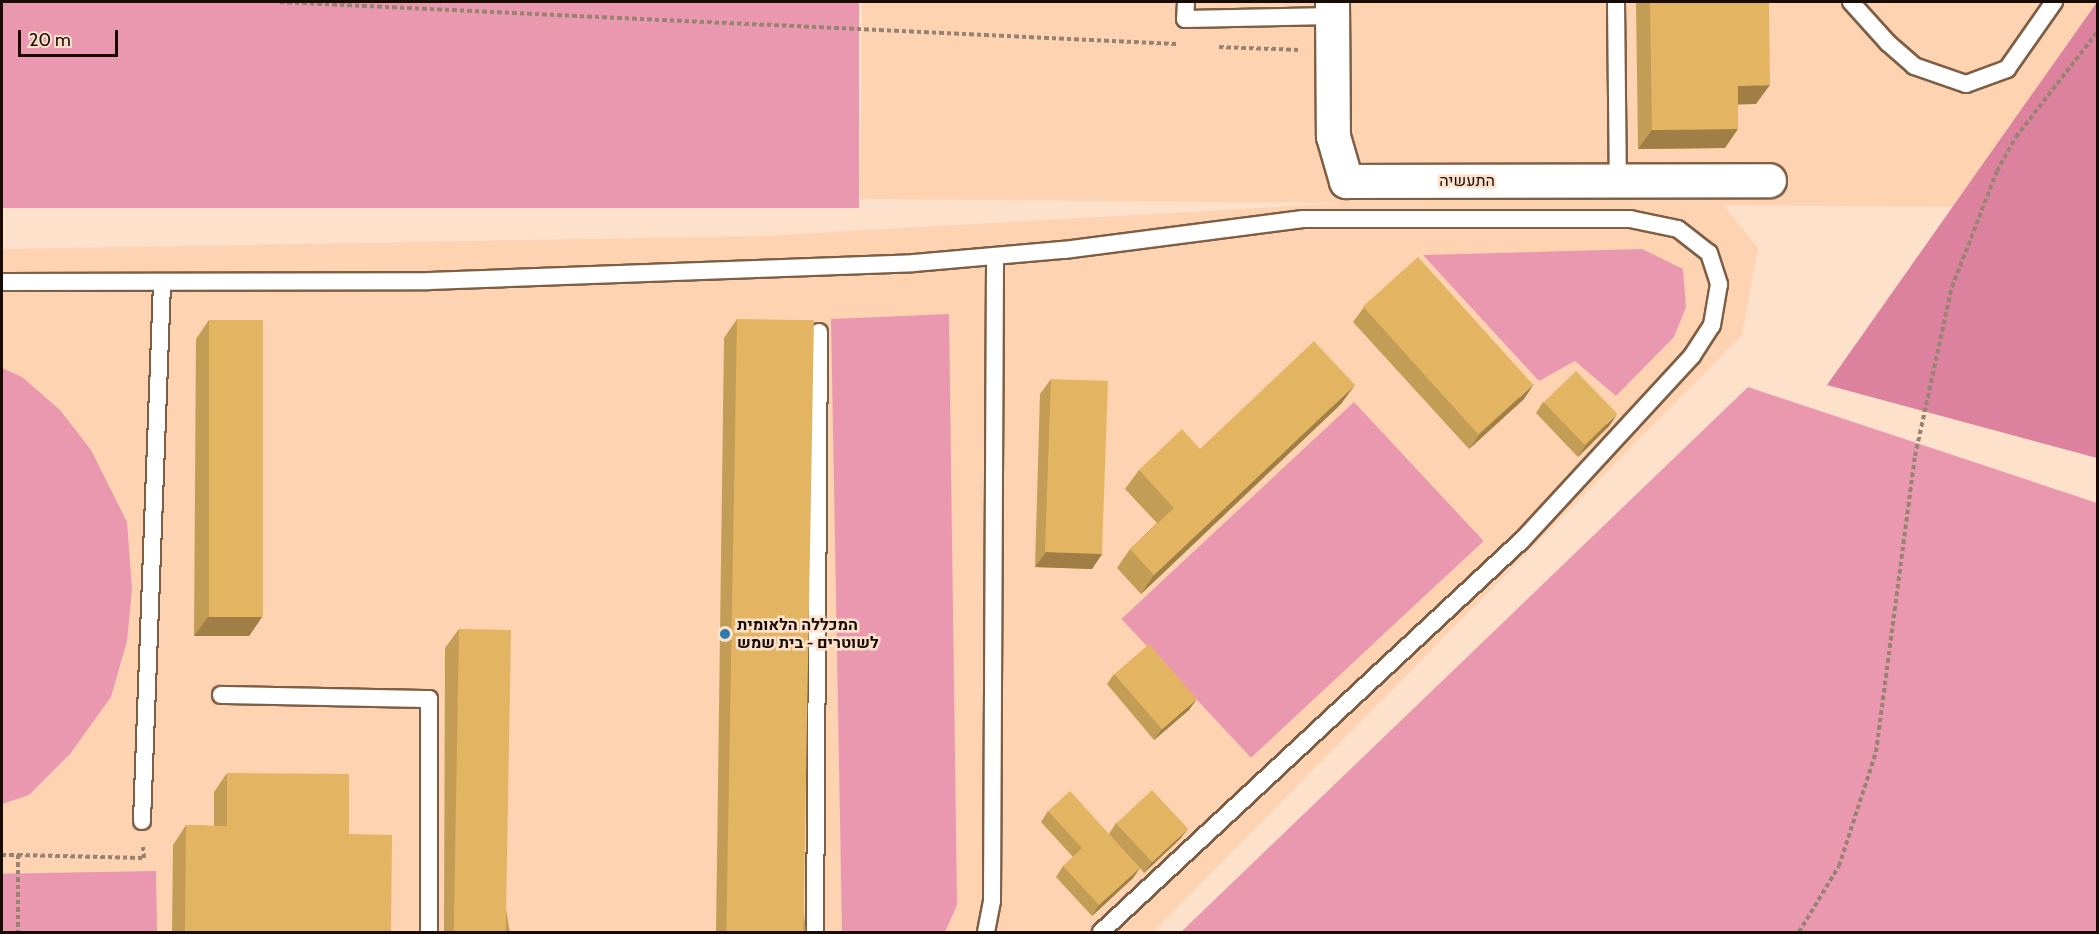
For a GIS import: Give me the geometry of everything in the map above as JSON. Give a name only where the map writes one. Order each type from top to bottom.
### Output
[{"type":"street","name":"התעשיה","points":[[1332,9],[1333,136],[1346,181],[1769,180]]},
{"type":"lane","points":[[1186,2],[1185,19],[1332,9]]},
{"type":"lane","points":[[1616,2],[1618,180]]},
{"type":"lane","points":[[1851,2],[1888,43],[1914,66],[1966,84],[2007,69],[2054,2]]},
{"type":"lane","points":[[2,282],[429,281],[914,263],[995,256],[1303,219],[1630,219],[1678,229],[1709,253],[1719,284],[1712,325],[1692,356],[1521,541],[1101,933]]},
{"type":"lane","points":[[986,933],[992,901],[995,256]]},
{"type":"lane","points":[[142,821],[162,282]]},
{"type":"lane","points":[[815,933],[819,332]]},
{"type":"lane","points":[[221,695],[429,699],[429,933]]},
{"type":"path","points":[[280,2],[1178,45]]},
{"type":"path","points":[[1799,933],[1839,866],[1876,752],[1915,456],[1952,287],[1997,171],[2016,137],[2097,31]]},
{"type":"path","points":[[1214,46],[1332,52]]},
{"type":"path","points":[[2,855],[144,858],[142,821]]},
{"type":"path","points":[[18,855],[18,933]]},
{"type":"shaded area","points":[[2,2],[859,2],[859,208],[2,208]]},
{"type":"shaded area","name":"המכללה הלאומית לשוטרים - בית שמש","points":[[862,2],[2096,2],[1955,207],[1723,205],[1758,248],[1742,335],[1153,932],[2,932],[2,249],[762,236],[1346,203],[860,199]]},
{"type":"shaded area","points":[[2097,2],[2097,458],[1827,385]]},
{"type":"shaded area","points":[[1642,249],[1683,269],[1686,307],[1674,337],[1616,396],[1575,361],[1539,381],[1423,255]]},
{"type":"shaded area","points":[[949,314],[957,905],[945,932],[842,932],[831,319]]},
{"type":"shaded area","points":[[2,368],[22,377],[60,410],[91,450],[127,522],[132,589],[127,641],[111,697],[70,754],[29,795],[2,804]]},
{"type":"shaded area","points":[[1748,387],[2097,503],[2097,932],[1181,932]]},
{"type":"shaded area","points":[[1354,402],[1484,541],[1251,758],[1121,619]]},
{"type":"shaded area","points":[[156,871],[157,932],[3,932],[2,874]]},
{"type":"building","points":[[1650,2],[1769,2],[1770,85],[1738,86],[1738,129],[1652,130]]},
{"type":"building","points":[[1418,257],[1533,385],[1478,434],[1363,307]]},
{"type":"building","points":[[737,319],[814,320],[803,932],[726,932]]},
{"type":"building","points":[[209,320],[263,320],[263,617],[209,617]]},
{"type":"building","points":[[1314,341],[1355,385],[1154,575],[1130,549],[1174,508],[1139,470],[1182,429],[1200,449]]},
{"type":"building","points":[[1576,371],[1617,413],[1585,445],[1544,402]]},
{"type":"building","points":[[1051,379],[1108,381],[1102,554],[1045,552]]},
{"type":"building","points":[[459,629],[511,630],[506,932],[454,932]]},
{"type":"building","points":[[1149,644],[1197,699],[1162,729],[1114,674]]},
{"type":"building","points":[[227,773],[349,774],[349,834],[392,835],[391,933],[185,933],[186,825],[227,826]]},
{"type":"building","points":[[1152,790],[1188,829],[1152,862],[1116,823]]},
{"type":"building","points":[[1070,791],[1140,868],[1099,905],[1063,866],[1082,848],[1048,811]]},
{"type":"place","name":"המכללה הלאומית לשוטרים - בית שמש","points":[[725,634]]}]
